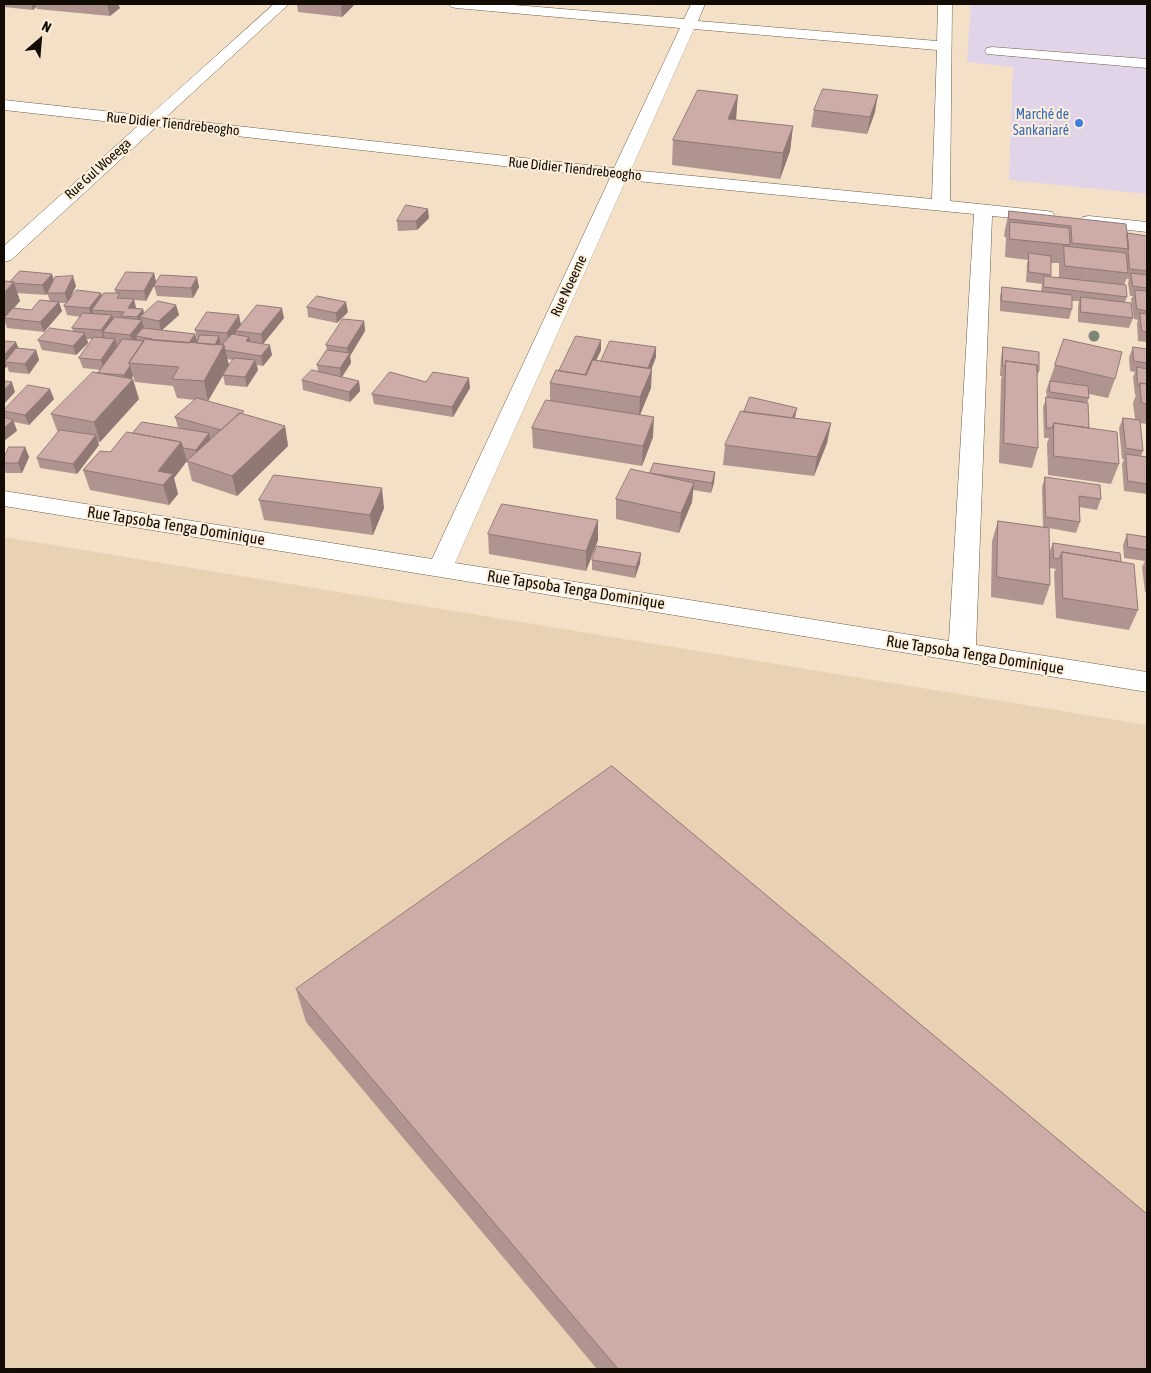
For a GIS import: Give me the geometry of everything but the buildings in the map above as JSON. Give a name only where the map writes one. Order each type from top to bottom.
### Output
[{"type":"street","name":"Rue Gul Woeega","points":[[4,256],[150,121],[282,4]]},
{"type":"street","points":[[456,4],[944,46]]},
{"type":"street","name":"Rue Noeeme","points":[[440,568],[698,4]]},
{"type":"street","points":[[941,205],[945,4]]},
{"type":"street","points":[[992,50],[1147,64]]},
{"type":"street","name":"Rue Didier Tiendrebeogho","points":[[4,105],[620,174],[1147,227]]},
{"type":"street","points":[[962,653],[983,210]]},
{"type":"street","name":"Rue Tapsoba Tenga Dominique","points":[[4,499],[1147,682]]},
{"type":"shaded area","name":"Marché de Sankariaré","points":[[971,4],[1147,4],[1147,194],[1009,180],[1013,67],[967,62]]},
{"type":"shaded area","points":[[4,537],[1147,725],[1147,1369],[4,1369]]},
{"type":"place","name":"Marché de Sankariaré","points":[[1079,123]]}]
